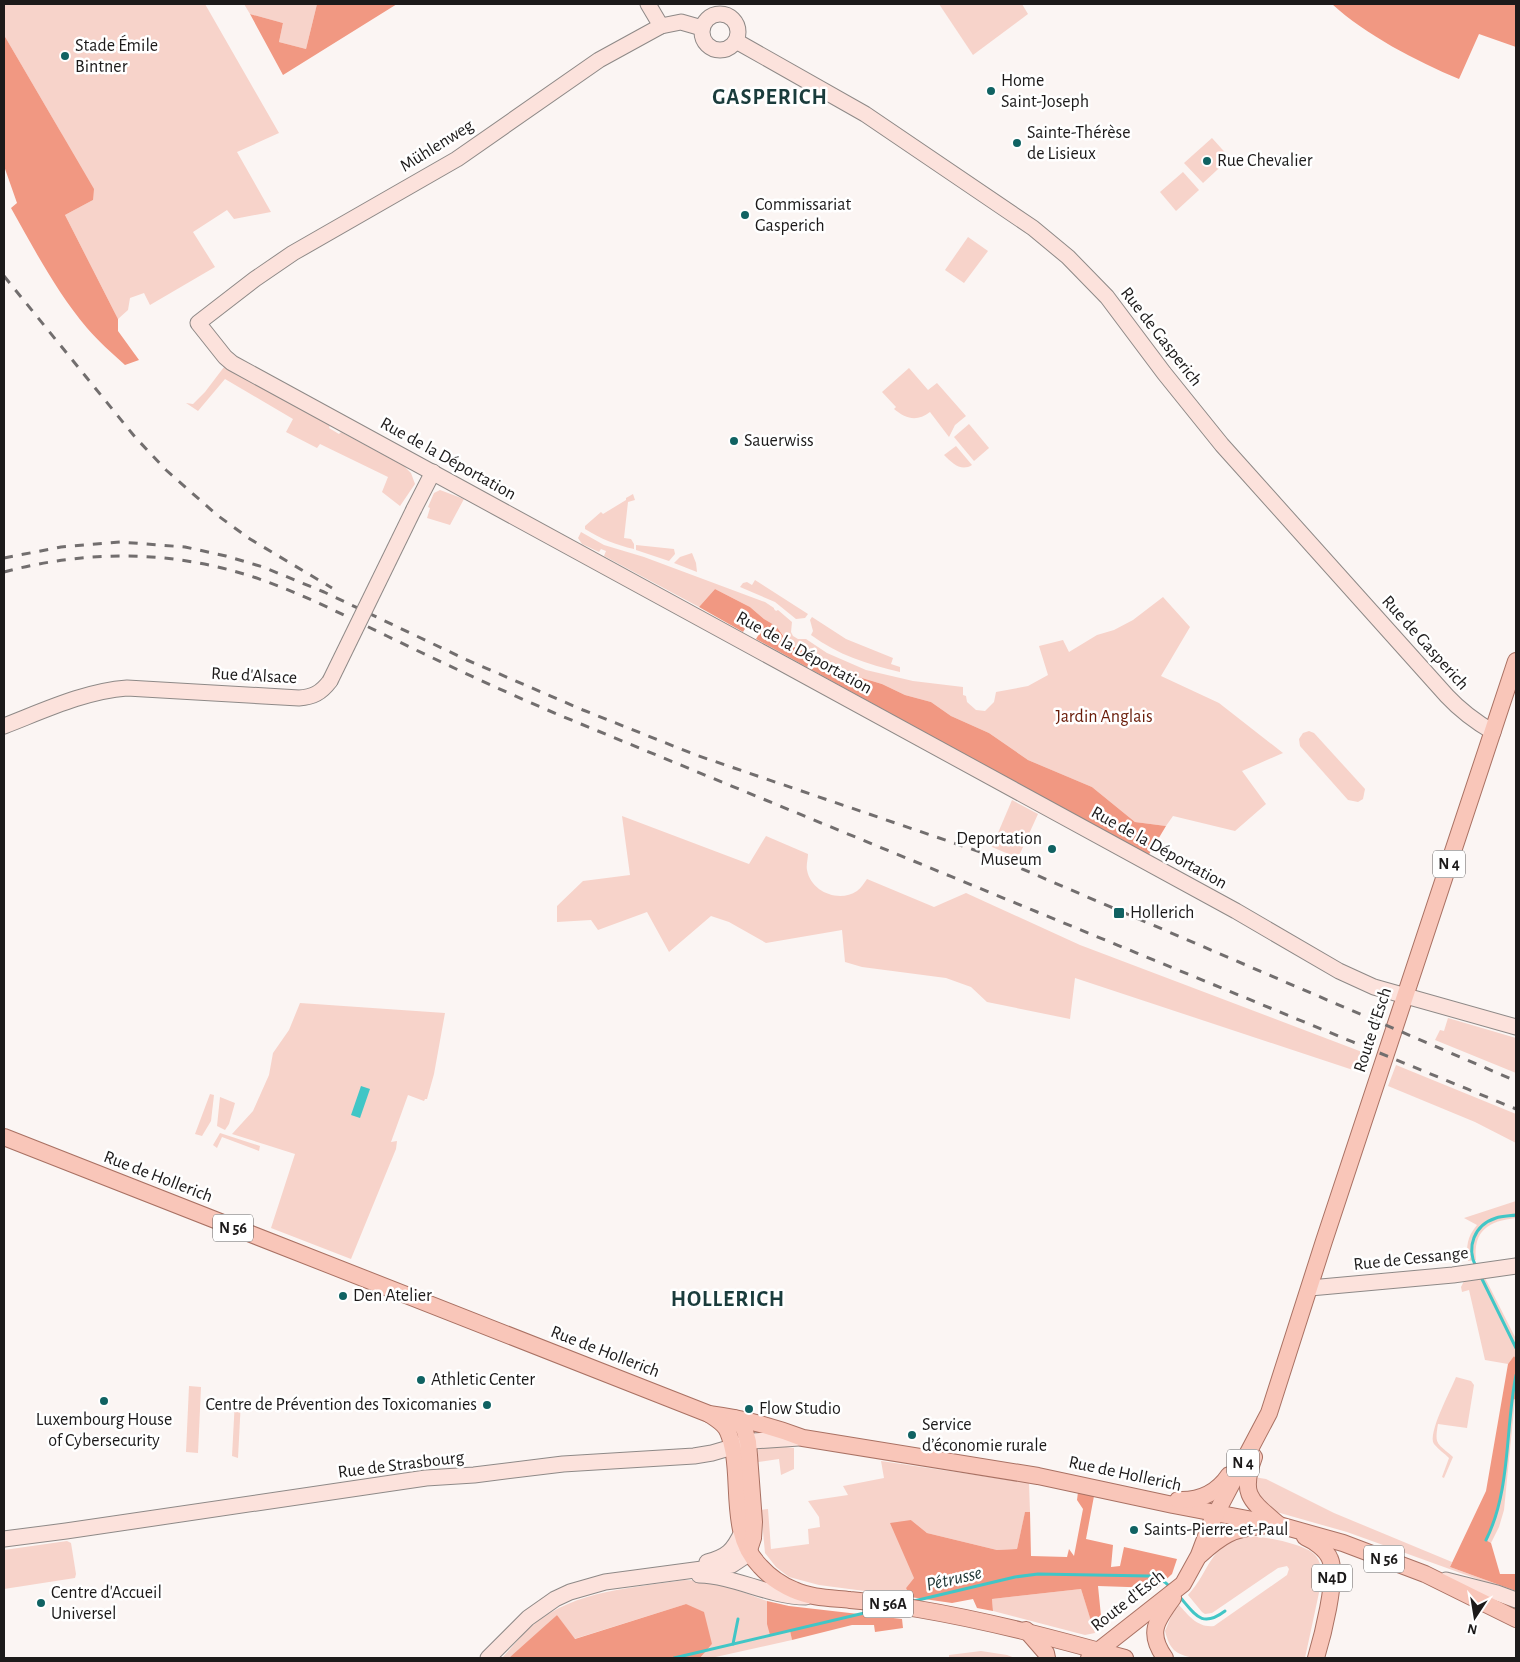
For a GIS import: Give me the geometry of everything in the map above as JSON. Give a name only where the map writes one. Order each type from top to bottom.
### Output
[{"type":"main road","name":"Route d'Esch","points":[[1093,1654],[1168,1599],[1183,1584],[1199,1555],[1217,1513],[1269,1413],[1516,662]]},
{"type":"main road","name":"Rue de Hollerich","points":[[4,1137],[709,1414],[776,1428],[803,1438],[1038,1476],[1217,1513]]},
{"type":"main road","name":"Route d'Esch","points":[[1148,1500],[1187,1500],[1200,1498],[1217,1490],[1230,1474],[1269,1413]]},
{"type":"main road","name":"N 4","points":[[1269,1413],[1248,1474],[1247,1487],[1249,1496],[1255,1505],[1279,1525]]},
{"type":"main road","name":"N 56A","points":[[709,1414],[718,1419],[730,1436],[740,1444],[754,1522],[753,1538],[749,1550]]},
{"type":"main road","name":"N 56A","points":[[734,1418],[744,1428],[740,1444],[742,1532],[749,1550],[760,1566],[774,1578],[794,1590],[818,1596],[891,1604],[959,1616],[1026,1630],[1093,1654],[1125,1658]]},
{"type":"main road","name":"N 56","points":[[1217,1513],[1279,1525],[1342,1543],[1425,1574],[1515,1612]]},
{"type":"main road","name":"N 56","points":[[1199,1555],[1214,1542],[1236,1530],[1279,1525]]},
{"type":"main road","name":"N4D","points":[[1279,1525],[1309,1538],[1320,1546],[1331,1560],[1333,1573],[1316,1658]]},
{"type":"main road","name":"N 4","points":[[1165,1658],[1158,1649],[1154,1637],[1158,1619],[1168,1599]]},
{"type":"main road","points":[[1026,1630],[1046,1653],[1047,1658]]},
{"type":"street","points":[[648,4],[661,26]]},
{"type":"street","points":[[723,14],[734,22],[737,28],[736,41],[726,49],[713,49],[704,40],[702,28],[708,19],[723,14]]},
{"type":"street","name":"Mühlenweg","points":[[198,323],[255,279],[293,253],[457,159],[599,60],[661,26],[681,22],[702,28]]},
{"type":"street","name":"Rue de Gasperich","points":[[736,41],[865,114],[1033,228],[1068,257],[1107,297],[1164,373],[1222,445],[1458,708],[1493,732]]},
{"type":"street","name":"Rue de la Déportation","points":[[198,323],[232,363],[1228,907],[1339,970],[1374,987],[1405,997],[1516,1027]]},
{"type":"street","name":"Rue d'Alsace","points":[[4,726],[109,689],[127,688],[299,698],[318,694],[330,681],[433,472]]},
{"type":"street","name":"Rue de Cessange","points":[[1310,1288],[1516,1266]]},
{"type":"street","name":"Rue de Strasbourg","points":[[4,1539],[426,1478],[474,1475],[563,1464],[694,1456],[712,1453],[740,1444],[774,1439],[803,1438]]},
{"type":"street","points":[[655,1575],[722,1558],[730,1552],[742,1532]]},
{"type":"street","points":[[488,1658],[528,1618],[554,1599],[570,1592],[586,1586],[732,1565],[744,1557],[749,1550]]},
{"type":"street","points":[[655,1575],[710,1575],[780,1594],[798,1597],[818,1596]]},
{"type":"green space","points":[[4,4],[205,4],[279,133],[237,152],[271,212],[234,219],[227,210],[193,232],[215,267],[150,305],[144,293],[130,298],[128,310],[118,319],[65,215],[93,200],[60,131],[4,35]]},
{"type":"green space","points":[[244,4],[317,4],[306,49],[279,42],[283,23],[250,14]]},
{"type":"green space","points":[[939,4],[1022,4],[1028,14],[973,55]]},
{"type":"green space","name":"Rue Chevalier","points":[[1212,138],[1230,158],[1203,183],[1184,163]]},
{"type":"green space","name":"Rue Chevalier","points":[[1183,172],[1199,190],[1176,211],[1160,192]]},
{"type":"green space","points":[[968,237],[988,251],[964,283],[945,270]]},
{"type":"green space","points":[[224,367],[330,425],[329,428],[339,434],[341,432],[404,466],[411,473],[415,484],[400,506],[382,492],[388,477],[320,444],[317,448],[286,432],[293,419],[225,379],[198,411],[186,403],[193,404]]},
{"type":"green space","points":[[909,368],[928,390],[937,383],[966,416],[955,425],[949,437],[930,412],[921,417],[907,417],[894,409],[896,407],[882,392]]},
{"type":"green space","points":[[969,424],[989,448],[974,461],[954,437]]},
{"type":"green space","points":[[956,446],[972,465],[964,468],[960,467],[953,464],[944,455]]},
{"type":"green space","points":[[440,490],[464,499],[450,525],[427,518],[430,508],[428,507],[434,493]]},
{"type":"green space","points":[[633,494],[635,500],[628,502],[624,538],[631,539],[634,549],[621,546],[585,529],[585,526],[601,512],[603,514]]},
{"type":"green space","name":"Jardin Anglais","points":[[581,532],[604,545],[644,557],[765,602],[792,622],[791,632],[793,636],[798,639],[806,639],[827,653],[866,670],[913,681],[963,687],[963,695],[966,696],[967,702],[976,710],[985,711],[994,702],[996,692],[1028,686],[1048,675],[1039,646],[1063,640],[1069,652],[1097,635],[1114,630],[1133,620],[1163,597],[1190,627],[1161,676],[1219,703],[1283,753],[1242,771],[1266,804],[1235,831],[1173,816],[1166,826],[1135,822],[1092,787],[1028,760],[989,733],[951,716],[931,702],[905,695],[882,684],[862,678],[790,644],[776,626],[750,607],[715,589],[699,607],[604,556],[606,551],[601,549],[599,552],[582,544],[578,538]]},
{"type":"green space","points":[[636,545],[674,549],[675,554],[669,561],[636,550]]},
{"type":"green space","points":[[692,553],[697,572],[674,563],[680,557]]},
{"type":"green space","points":[[755,580],[808,614],[805,618],[796,619],[775,602],[740,587],[743,583],[747,582],[752,585]]},
{"type":"green space","points":[[812,617],[846,639],[893,658],[891,664],[900,667],[900,672],[853,658],[821,642],[811,635],[813,631],[810,620]]},
{"type":"green space","points":[[1309,731],[1314,733],[1365,789],[1363,799],[1358,802],[1348,800],[1300,746],[1299,739],[1303,733]]},
{"type":"green space","points":[[1012,800],[1038,814],[1018,858],[992,847]]},
{"type":"green space","points":[[622,816],[749,864],[766,836],[808,854],[807,868],[810,878],[820,889],[834,895],[842,896],[857,891],[867,879],[934,907],[966,893],[1080,945],[1370,1055],[1366,1066],[1353,1070],[1075,978],[1070,1019],[987,1002],[971,987],[946,978],[862,967],[845,962],[842,930],[766,943],[729,922],[711,916],[669,952],[647,912],[598,930],[591,920],[557,922],[557,906],[583,881],[630,875]]},
{"type":"green space","points":[[300,1003],[445,1013],[434,1074],[427,1099],[424,1101],[408,1095],[391,1142],[397,1141],[396,1149],[351,1259],[271,1228],[295,1154],[232,1134],[253,1111],[269,1075],[273,1053],[289,1030]]},
{"type":"green space","points":[[1448,1018],[1516,1038],[1516,1073],[1435,1040],[1440,1030],[1444,1031]]},
{"type":"green space","points":[[1396,1065],[1516,1114],[1516,1143],[1475,1122],[1388,1086]]},
{"type":"green space","points":[[210,1094],[214,1095],[211,1121],[202,1136],[195,1134]]},
{"type":"green space","points":[[220,1097],[235,1103],[229,1124],[225,1130],[217,1126]]},
{"type":"green space","points":[[220,1133],[260,1146],[259,1151],[222,1137],[217,1148],[213,1145]]},
{"type":"green space","points":[[1516,1201],[1516,1218],[1506,1219],[1485,1229],[1477,1241],[1476,1260],[1468,1261],[1468,1242],[1477,1225],[1464,1218]]},
{"type":"green space","points":[[1485,1278],[1516,1339],[1516,1359],[1514,1356],[1508,1364],[1485,1360],[1469,1290],[1462,1292],[1461,1287],[1464,1281]]},
{"type":"green space","points":[[1456,1377],[1471,1381],[1474,1385],[1467,1428],[1438,1424],[1438,1444],[1453,1457],[1444,1478],[1442,1477],[1449,1458],[1434,1444],[1433,1439],[1440,1412]]},
{"type":"green space","points":[[189,1386],[201,1387],[198,1453],[186,1452]]},
{"type":"green space","points":[[1512,1399],[1515,1399],[1504,1510],[1499,1527],[1491,1543],[1486,1540],[1494,1524]]},
{"type":"green space","points":[[235,1400],[241,1400],[238,1458],[232,1456]]},
{"type":"green space","points":[[779,1446],[794,1448],[794,1469],[781,1475],[779,1459],[758,1462],[758,1450],[761,1447]]},
{"type":"green space","points":[[881,1461],[1029,1483],[1030,1512],[1025,1513],[1017,1549],[997,1550],[927,1533],[911,1520],[914,1578],[906,1588],[910,1597],[819,1585],[789,1577],[776,1567],[765,1553],[761,1510],[768,1509],[771,1549],[809,1544],[808,1529],[820,1527],[819,1517],[808,1501],[848,1495],[843,1486],[884,1478]]},
{"type":"green space","points":[[1254,1477],[1266,1479],[1334,1513],[1452,1562],[1450,1567],[1516,1591],[1516,1593],[1347,1532],[1273,1511],[1261,1502],[1255,1491]]},
{"type":"green space","points":[[1246,1536],[1290,1543],[1307,1549],[1315,1555],[1321,1565],[1323,1574],[1305,1658],[1194,1658],[1178,1653],[1169,1643],[1165,1631],[1172,1614],[1179,1605],[1190,1617],[1199,1623],[1214,1626],[1287,1575],[1289,1569],[1287,1566],[1278,1568],[1212,1613],[1205,1614],[1202,1612],[1188,1595],[1196,1586],[1217,1552],[1234,1540]]},
{"type":"green space","points":[[67,1541],[71,1543],[75,1578],[4,1589],[4,1550]]},
{"type":"green space","points":[[684,1580],[712,1581],[712,1584],[729,1587],[767,1601],[767,1624],[790,1631],[792,1640],[711,1658],[700,1658],[712,1644],[686,1604],[574,1639],[557,1615],[514,1655],[509,1658],[502,1658],[534,1624],[568,1604],[586,1597],[625,1588]]},
{"type":"green space","points":[[1081,1589],[1095,1633],[1085,1635],[993,1611],[992,1599]]},
{"type":"green space","points":[[981,1651],[1015,1658],[949,1658],[949,1655]]},
{"type":"shaded area","points":[[317,4],[397,4],[283,75],[250,14],[283,23],[279,42],[306,49]]},
{"type":"shaded area","points":[[1332,4],[1516,4],[1516,47],[1479,34],[1459,79],[1426,64],[1376,37]]},
{"type":"shaded area","points":[[4,35],[94,189],[93,200],[65,215],[118,319],[118,331],[139,360],[125,365],[87,328],[55,285],[11,208],[17,203],[4,166]]},
{"type":"shaded area","points":[[715,589],[750,607],[776,626],[790,645],[862,678],[882,684],[905,695],[931,702],[951,716],[989,733],[1028,760],[1092,787],[1135,822],[1166,826],[1148,856],[756,639],[761,631],[748,624],[743,632],[699,607]]},
{"type":"shaded area","points":[[1514,1356],[1516,1359],[1516,1394],[1515,1399],[1512,1400],[1505,1471],[1498,1507],[1486,1540],[1491,1543],[1500,1574],[1516,1574],[1516,1591],[1450,1567],[1486,1491],[1508,1364]]},
{"type":"shaded area","points":[[1078,1492],[1094,1496],[1086,1539],[1113,1545],[1111,1567],[1120,1566],[1124,1547],[1177,1559],[1172,1574],[1157,1588],[1098,1586],[1101,1616],[1091,1621],[1081,1589],[992,1599],[993,1611],[977,1608],[973,1599],[952,1603],[910,1597],[906,1588],[914,1578],[890,1523],[911,1520],[927,1533],[997,1550],[1017,1549],[1025,1512],[1030,1512],[1031,1556],[1067,1557],[1069,1549],[1074,1556],[1083,1509],[1077,1500]]},
{"type":"shaded area","points":[[767,1601],[789,1606],[902,1619],[903,1628],[875,1632],[874,1625],[852,1625],[792,1640],[790,1631],[770,1635],[767,1624]]},
{"type":"shaded area","points":[[686,1604],[704,1612],[712,1644],[700,1658],[509,1658],[557,1615],[575,1639]]},
{"type":"water","points":[[361,1086],[370,1089],[360,1118],[351,1115]]},
{"type":"waterway","points":[[1476,1267],[1473,1259],[1472,1245],[1477,1231],[1488,1221],[1503,1216],[1516,1215]]},
{"type":"waterway","points":[[1480,1275],[1516,1348]]},
{"type":"waterway","points":[[1486,1540],[1494,1521],[1504,1480],[1516,1375]]},
{"type":"waterway","name":"Pétrusse","points":[[914,1601],[1015,1577],[1038,1574],[1149,1576],[1161,1580],[1171,1588]]},
{"type":"waterway","name":"Pétrusse","points":[[1179,1596],[1194,1613],[1204,1619],[1210,1619],[1225,1611]]},
{"type":"waterway","name":"Pétrusse","points":[[674,1658],[877,1610]]},
{"type":"waterway","points":[[733,1644],[738,1619]]},
{"type":"railway","points":[[4,276],[135,437],[166,470],[217,515],[250,539],[332,588]]},
{"type":"railway","points":[[4,558],[61,547],[120,542],[185,547],[263,567],[324,592],[467,660],[583,710],[696,755],[992,856],[1516,1081]]},
{"type":"railway","points":[[4,572],[58,561],[112,556],[140,556],[195,562],[265,581],[326,607],[556,714],[1516,1109]]},
{"type":"place","name":"Stade Émile Bintner","points":[[65,56]]},
{"type":"place","name":"Home Saint-Joseph","points":[[991,91]]},
{"type":"place","name":"Sainte-Thérèse de Lisieux","points":[[1017,143]]},
{"type":"place","name":"Rue Chevalier","points":[[1207,161]]},
{"type":"place","name":"Commissariat Gasperich","points":[[745,215]]},
{"type":"place","name":"Sauerwiss","points":[[734,441]]},
{"type":"place","name":"Deportation Museum","points":[[1052,849]]},
{"type":"place","name":"Hollerich","points":[[1119,913]]},
{"type":"place","name":"Den Atelier","points":[[343,1296]]},
{"type":"place","name":"Athletic Center","points":[[421,1380]]},
{"type":"place","name":"Luxembourg House of Cybersecurity","points":[[104,1401]]},
{"type":"place","name":"Centre de Prévention des Toxicomanies","points":[[487,1405]]},
{"type":"place","name":"Flow Studio","points":[[749,1409]]},
{"type":"place","name":"Service d’économie rurale","points":[[912,1435]]},
{"type":"place","name":"Saints-Pierre-et-Paul","points":[[1134,1530]]},
{"type":"place","name":"Centre d'Accueil Universel","points":[[41,1603]]},
{"type":"district","name":"GASPERICH","points":[[770,97]]},
{"type":"district","name":"HOLLERICH","points":[[728,1299]]}]
